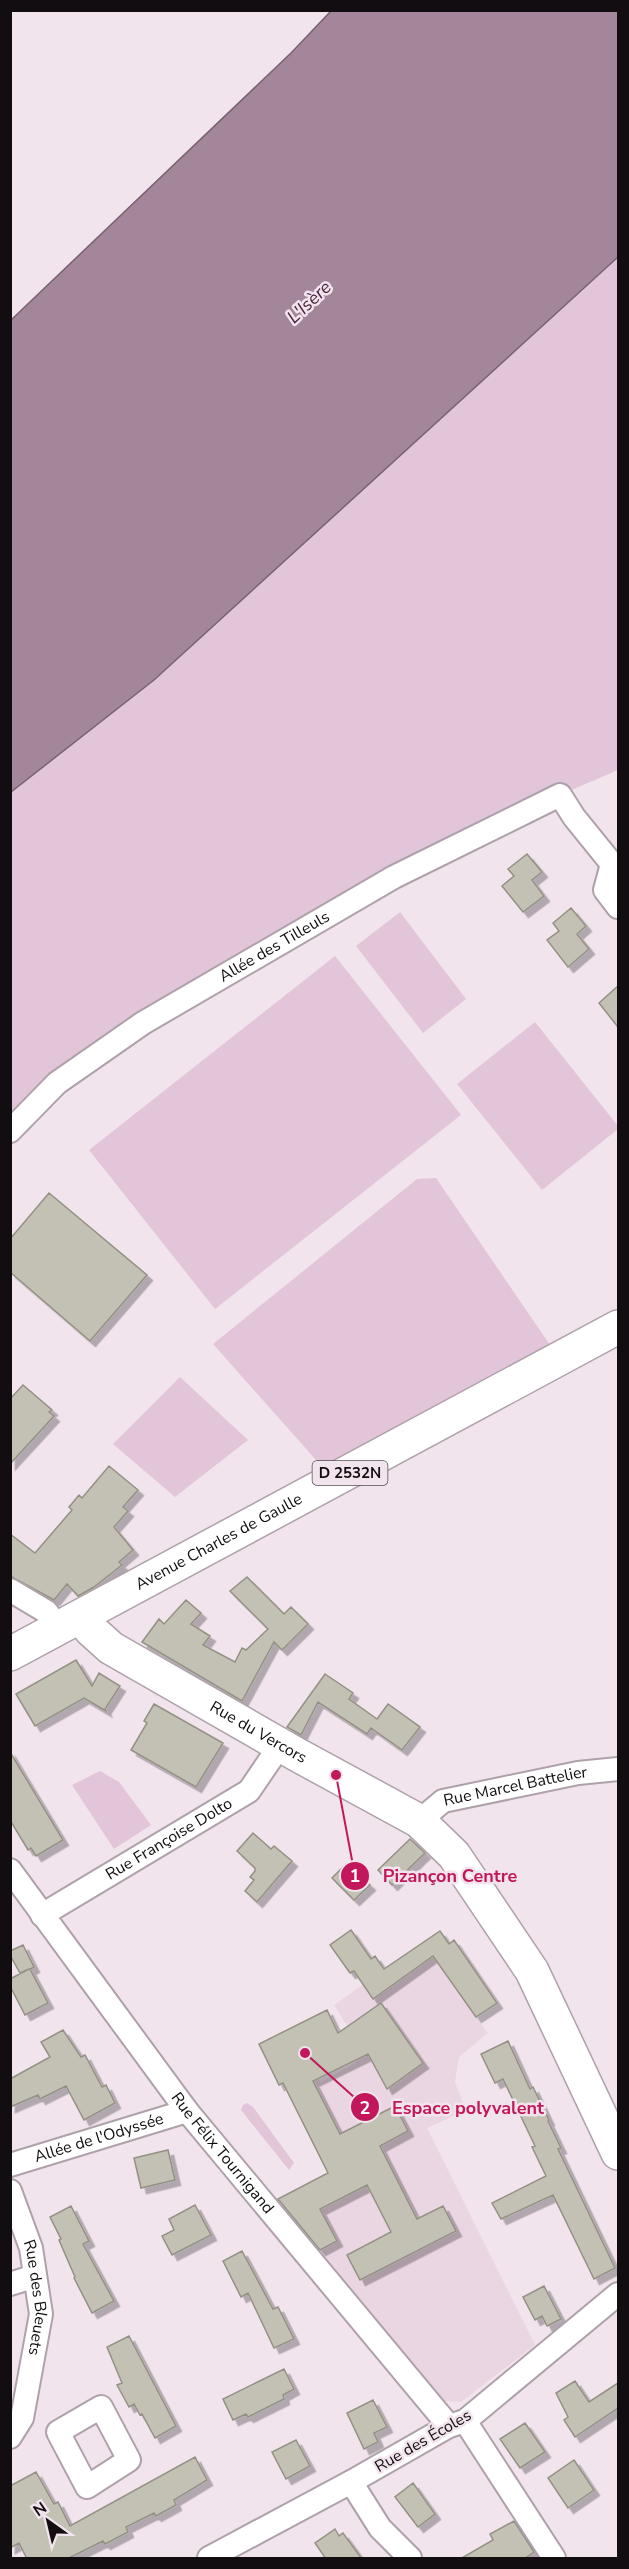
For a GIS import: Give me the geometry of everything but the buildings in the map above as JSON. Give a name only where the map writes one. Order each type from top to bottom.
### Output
[{"type":"street","name":"Allée des Tilleuls","points":[[10,1131],[57,1083],[143,1023],[394,877],[560,795],[574,817],[615,864]]},
{"type":"street","points":[[615,864],[605,890],[618,907]]},
{"type":"street","name":"Avenue Charles de Gaulle","points":[[10,1654],[618,1327]]},
{"type":"street","points":[[10,1590],[70,1623]]},
{"type":"street","name":"Rue du Vercors","points":[[70,1623],[91,1630],[111,1648],[419,1821],[454,1855],[532,1971],[618,2153]]},
{"type":"street","name":"Rue Françoise Dolto","points":[[42,1915],[249,1791],[280,1744]]},
{"type":"street","name":"Rue Marcel Battelier","points":[[419,1821],[443,1801],[578,1773],[618,1769]]},
{"type":"street","name":"Rue Félix Tournigand","points":[[10,1870],[187,2111],[457,2423],[554,2559]]},
{"type":"street","name":"Allée de l'Odyssée","points":[[10,2165],[187,2111]]},
{"type":"street","name":"Rue des Bleuets","points":[[10,2191],[31,2248],[42,2314],[22,2418],[10,2438]]},
{"type":"street","points":[[10,2284],[35,2276]]},
{"type":"street","name":"Rue des Écoles","points":[[209,2558],[457,2423],[618,2294]]},
{"type":"street","points":[[22,2418],[58,2432]]},
{"type":"street","points":[[351,2482],[380,2528],[410,2559]]},
{"type":"shaded area","points":[[618,257],[618,770],[560,795],[143,1023],[11,1131],[10,792],[154,680]]},
{"type":"shaded area","points":[[400,912],[466,999],[423,1033],[356,946]]},
{"type":"shaded area","points":[[335,956],[461,1115],[215,1309],[89,1150]]},
{"type":"shaded area","points":[[535,1022],[618,1126],[618,1129],[542,1190],[457,1084]]},
{"type":"shaded area","points":[[436,1178],[550,1345],[325,1470],[213,1344],[417,1179]]},
{"type":"shaded area","points":[[180,1377],[248,1440],[175,1497],[113,1444]]},
{"type":"shaded area","points":[[100,1771],[119,1782],[151,1825],[114,1849],[72,1785]]},
{"type":"shaded area","points":[[440,1931],[449,1943],[454,1940],[497,2003],[476,2017],[488,2033],[459,2057],[455,2082],[466,2110],[427,2128],[535,2345],[461,2402],[444,2401],[278,2199],[328,2173],[286,2089],[313,2075],[321,2082],[354,2064],[364,2052],[334,2005]]},
{"type":"shaded area","points":[[247,2103],[253,2107],[294,2163],[289,2170],[241,2110]]},
{"type":"water","name":"L'Isère","points":[[331,11],[618,11],[618,257],[154,680],[11,792],[11,320],[291,53]]},
{"type":"place","name":"Pizançon Centre","points":[[336,1775]]},
{"type":"place","name":"Espace polyvalent","points":[[305,2053]]}]
